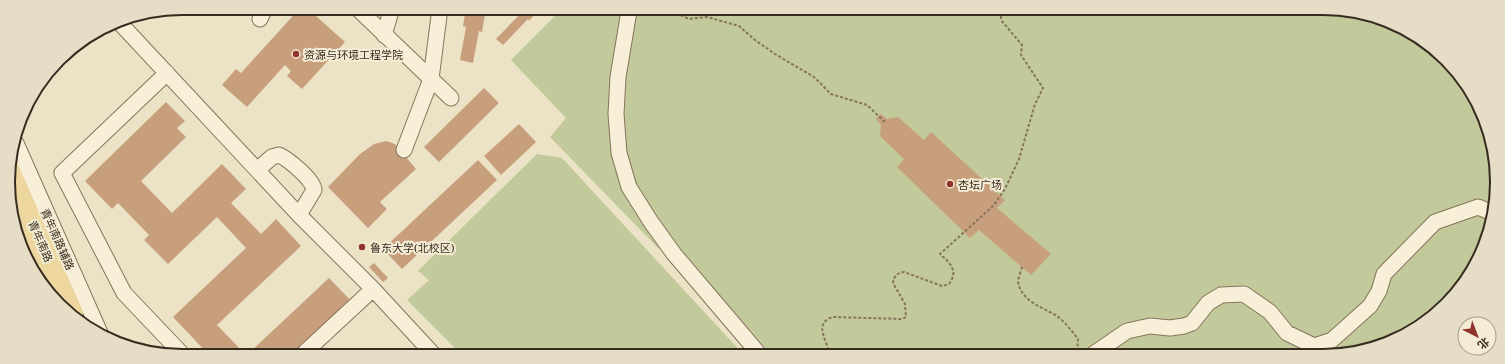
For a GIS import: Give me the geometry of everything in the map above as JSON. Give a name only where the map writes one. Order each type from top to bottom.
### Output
[{"type":"main road","name":"青年南路","points":[[15,183],[69,305]]},
{"type":"street","points":[[364,15],[451,98]]},
{"type":"street","points":[[384,35],[390,15]]},
{"type":"street","points":[[404,150],[430,78],[439,15]]},
{"type":"street","points":[[629,15],[618,77],[616,114],[619,153],[629,187],[651,222],[674,254],[756,349]]},
{"type":"street","points":[[123,26],[299,215],[373,289],[428,349]]},
{"type":"street","points":[[167,73],[62,173],[124,293],[177,349]]},
{"type":"street","name":"青年南路辅路","points":[[18,148],[97,326]]},
{"type":"street","points":[[257,170],[272,157],[279,155],[285,158],[312,182],[314,190],[299,215]]},
{"type":"street","points":[[1100,349],[1127,331],[1150,326],[1170,328],[1192,323],[1208,303],[1221,295],[1244,294],[1270,312],[1287,333],[1302,342],[1314,346],[1332,340],[1370,306],[1379,291],[1384,274],[1435,222],[1478,207],[1488,211]]},
{"type":"street","points":[[308,349],[373,289]]},
{"type":"path","points":[[680,15],[689,19],[707,17],[739,26],[755,40],[775,54],[814,77],[831,94],[867,105],[886,123]]},
{"type":"path","points":[[828,349],[822,329],[828,318],[902,319],[906,317],[905,304],[893,283],[894,277],[899,273],[904,272],[942,286],[949,284],[953,278],[953,271],[949,263],[940,254],[994,205],[1005,189],[1019,158],[1034,104],[1043,88],[1021,55],[1022,46],[1001,20],[1001,15]]},
{"type":"path","points":[[1022,267],[1018,281],[1024,295],[1035,305],[1058,317],[1070,328],[1078,339],[1077,349]]},
{"type":"green space","points":[[556,15],[1345,16],[1377,24],[1397,32],[1416,43],[1433,56],[1449,72],[1468,99],[1481,128],[1489,160],[1489,204],[1481,236],[1473,256],[1462,275],[1449,292],[1433,308],[1406,327],[1377,340],[1356,346],[1334,349],[767,349],[682,252],[658,248],[550,137],[566,118],[511,60]]},
{"type":"green space","points":[[537,154],[562,158],[738,349],[456,349],[407,300],[429,280],[418,271]]},
{"type":"building","name":"资源与环境工程学院","points":[[294,15],[315,15],[345,42],[302,89],[287,76],[291,71],[285,65],[247,107],[222,85],[236,69],[241,73]]},
{"type":"building","points":[[465,15],[485,15],[482,32],[479,31],[473,63],[460,60],[466,27],[463,26]]},
{"type":"building","points":[[519,15],[534,15],[529,21],[528,19],[503,45],[496,39]]},
{"type":"building","points":[[484,88],[499,103],[439,162],[424,147]]},
{"type":"building","points":[[166,102],[185,121],[177,128],[186,137],[141,181],[172,213],[222,164],[246,189],[231,203],[261,234],[276,219],[301,246],[217,325],[240,349],[203,349],[173,317],[246,248],[217,217],[168,264],[144,240],[149,235],[118,203],[112,209],[85,181]]},
{"type":"building","name":"杏坛广场","points":[[881,114],[887,119],[898,117],[924,140],[931,132],[1005,200],[997,208],[1051,254],[1031,275],[979,230],[970,238],[897,167],[904,159],[880,136],[881,125],[876,119]]},
{"type":"building","points":[[519,124],[536,142],[501,175],[484,156]]},
{"type":"building","points":[[386,141],[395,144],[416,169],[380,202],[387,209],[368,228],[328,187],[360,154],[374,144]]},
{"type":"building","points":[[478,160],[497,180],[402,269],[383,249]]},
{"type":"building","points":[[374,263],[388,278],[383,282],[369,267]]},
{"type":"building","points":[[329,278],[354,304],[306,349],[253,349]]},
{"type":"place","name":"资源与环境工程学院","points":[[296,54]]},
{"type":"place","name":"杏坛广场","points":[[950,184]]},
{"type":"place","name":"鲁东大学(北校区)","points":[[362,247]]}]
